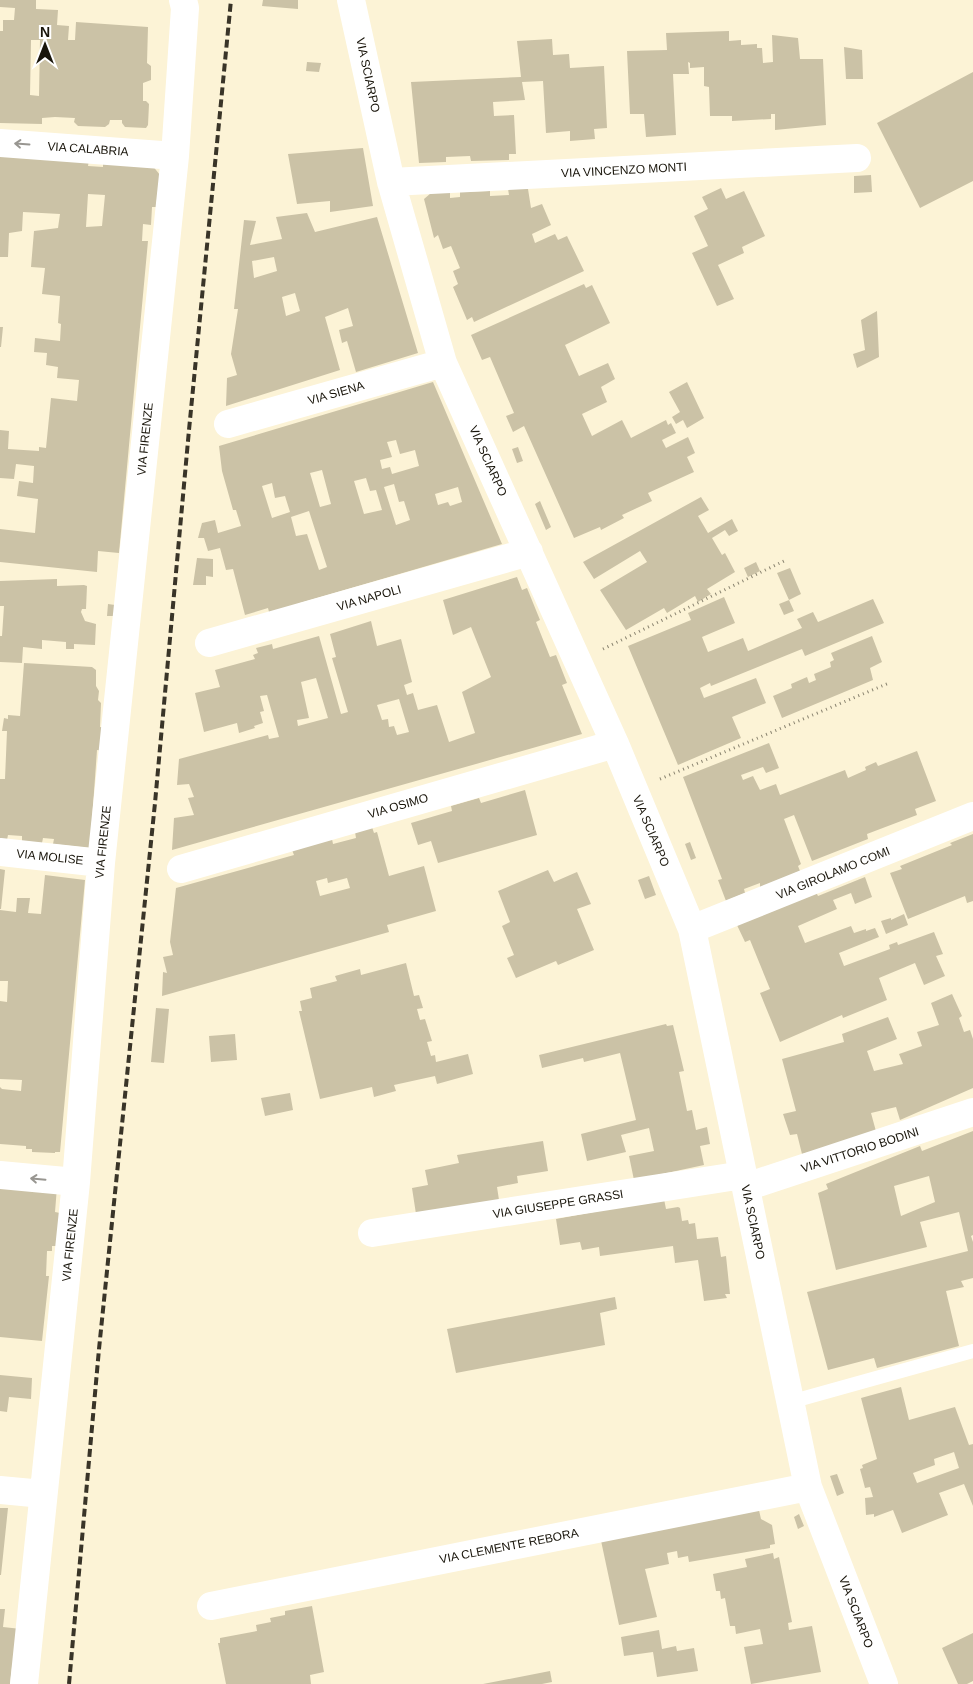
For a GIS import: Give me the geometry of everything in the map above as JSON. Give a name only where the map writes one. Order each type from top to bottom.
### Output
[{"type":"street","name":"VIA FIRENZE","points":[[24,1684],[76,1182],[101,863],[175,156],[185,8],[182,0]]},
{"type":"street","name":"VIA SCIARPO","points":[[351,0],[391,182],[443,363],[615,744],[692,929],[808,1486],[884,1684]]},
{"type":"street","name":"VIA CALABRIA","points":[[0,143],[175,156]]},
{"type":"street","name":"VIA VINCENZO MONTI","points":[[391,182],[857,158]]},
{"type":"street","name":"VIA SIENA","points":[[228,424],[443,363]]},
{"type":"street","name":"VIA NAPOLI","points":[[209,643],[529,552]]},
{"type":"street","name":"VIA OSIMO","points":[[181,869],[615,744]]},
{"type":"street","name":"VIA GIROLAMO COMI","points":[[692,929],[973,816]]},
{"type":"street","name":"VIA MOLISE","points":[[0,852],[101,863]]},
{"type":"street","name":"VIA VITTORIO BODINI","points":[[745,1181],[973,1112]]},
{"type":"street","points":[[0,1175],[76,1182]]},
{"type":"street","name":"VIA GIUSEPPE GRASSI","points":[[372,1234],[745,1181]]},
{"type":"street","name":"VIA CLEMENTE REBORA","points":[[211,1606],[808,1486]]},
{"type":"street","points":[[0,1490],[43,1494]]},
{"type":"lane","points":[[790,1402],[973,1351]]},
{"type":"path","points":[[578,661],[786,560]]},
{"type":"path","points":[[634,790],[889,683]]},
{"type":"building","points":[[0,0],[36,0],[36,9],[58,10],[57,25],[69,26],[68,40],[75,40],[76,22],[148,27],[147,63],[151,66],[151,80],[143,83],[143,101],[149,104],[148,125],[146,128],[125,127],[122,120],[110,120],[109,124],[105,127],[78,126],[74,122],[75,118],[55,117],[42,118],[42,124],[0,123],[0,31],[3,31],[3,20],[14,20],[15,8],[0,7]],"holes":[[[31,40],[40,40],[39,96],[30,95]]]},
{"type":"building","points":[[263,0],[298,0],[298,9],[262,6]]},
{"type":"building","points":[[729,31],[729,41],[741,40],[741,45],[757,44],[757,48],[762,48],[763,63],[773,62],[772,35],[798,38],[800,59],[823,59],[826,125],[775,130],[775,114],[771,114],[771,119],[732,121],[732,116],[710,116],[709,87],[704,86],[704,67],[690,68],[690,63],[688,62],[689,74],[673,74],[676,135],[646,137],[644,114],[630,114],[627,51],[667,50],[666,33]]},
{"type":"building","points":[[552,39],[553,55],[569,54],[570,68],[604,66],[607,128],[594,129],[595,139],[570,141],[570,131],[546,133],[543,81],[522,82],[525,100],[493,102],[494,116],[514,115],[516,154],[509,154],[509,160],[471,161],[470,156],[446,157],[446,162],[419,163],[411,82],[521,77],[517,41]]},
{"type":"building","points":[[844,47],[862,50],[863,79],[846,79]]},
{"type":"building","points":[[307,62],[321,63],[319,72],[306,71]]},
{"type":"building","points":[[973,72],[973,181],[920,208],[877,123]]},
{"type":"building","points":[[363,148],[373,206],[330,212],[330,201],[297,204],[288,154]]},
{"type":"building","points":[[0,153],[30,159],[30,155],[89,160],[88,166],[103,167],[103,161],[152,165],[160,175],[156,207],[152,207],[151,225],[143,224],[142,241],[148,241],[119,553],[98,551],[97,572],[0,562],[0,529],[35,533],[38,499],[17,496],[19,481],[33,483],[34,466],[16,464],[14,479],[0,478],[0,430],[9,431],[8,449],[39,451],[39,447],[46,448],[51,398],[77,401],[79,380],[57,378],[58,367],[46,365],[47,353],[34,352],[35,338],[60,341],[61,324],[58,323],[60,296],[42,294],[45,268],[31,267],[34,231],[58,228],[60,214],[23,212],[22,231],[9,233],[8,257],[0,257]],"holes":[[[88,194],[105,195],[102,226],[86,227]]]},
{"type":"building","points":[[871,175],[872,192],[854,193],[854,176]]},
{"type":"building","points":[[721,188],[726,199],[744,191],[765,236],[742,247],[744,253],[718,265],[734,299],[717,306],[692,253],[708,246],[694,216],[708,209],[702,197]]},
{"type":"building","points":[[508,189],[528,189],[531,208],[542,204],[551,225],[532,234],[535,243],[555,234],[558,240],[567,236],[584,271],[474,322],[472,317],[467,320],[453,287],[458,284],[453,271],[460,268],[451,246],[443,249],[438,235],[434,238],[424,199],[431,193],[450,192],[450,198],[460,197],[460,192],[490,191],[490,196],[509,195]]},
{"type":"building","points":[[307,213],[315,232],[377,217],[418,353],[356,372],[347,341],[342,343],[339,330],[353,326],[348,308],[325,317],[340,370],[226,406],[227,378],[237,375],[231,354],[238,309],[234,309],[244,220],[256,221],[250,245],[282,239],[276,217]],"holes":[[[274,257],[277,271],[254,278],[252,261]],[[295,293],[300,311],[286,316],[282,297]]]},
{"type":"building","points":[[584,284],[586,288],[592,285],[610,323],[565,345],[579,376],[608,363],[615,379],[601,387],[607,402],[582,414],[592,436],[622,420],[631,438],[666,420],[668,425],[671,423],[676,433],[662,440],[666,448],[688,437],[695,453],[687,457],[694,472],[648,493],[652,501],[622,515],[624,518],[601,530],[600,527],[574,538],[524,426],[513,432],[506,416],[514,413],[490,357],[482,360],[471,335]]},
{"type":"building","points":[[877,311],[879,357],[857,368],[853,354],[865,350],[861,320]]},
{"type":"building","points":[[0,327],[3,327],[1,347],[0,347]]},
{"type":"building","points":[[433,382],[502,544],[300,603],[270,616],[268,608],[245,615],[233,569],[226,570],[220,548],[208,551],[204,538],[198,538],[202,523],[215,520],[218,533],[241,526],[236,510],[233,510],[222,471],[219,446]],"holes":[[[396,440],[400,454],[415,450],[419,466],[392,474],[390,467],[382,469],[380,460],[392,457],[387,442]],[[322,470],[331,504],[320,507],[310,473]],[[366,478],[370,491],[376,490],[382,510],[364,514],[354,481]],[[272,483],[275,498],[285,496],[290,512],[272,518],[262,486]],[[394,484],[399,502],[404,501],[410,520],[396,525],[384,487]],[[458,487],[462,502],[450,506],[448,502],[438,505],[435,494]],[[309,511],[327,567],[319,570],[307,534],[296,536],[291,517]]]},
{"type":"building","points":[[687,382],[704,418],[687,428],[683,420],[676,424],[672,417],[680,412],[669,392]]},
{"type":"building","points":[[518,447],[523,461],[517,463],[512,449]]},
{"type":"building","points":[[701,497],[709,510],[698,516],[708,533],[732,519],[738,531],[729,536],[725,530],[712,538],[722,555],[725,553],[735,572],[707,589],[711,594],[698,602],[695,596],[667,613],[664,608],[626,630],[600,590],[647,562],[640,551],[594,579],[583,562]]},
{"type":"building","points":[[540,501],[551,527],[546,530],[535,504]]},
{"type":"building","points":[[197,558],[213,559],[213,577],[206,576],[206,585],[193,585]]},
{"type":"building","points":[[756,562],[760,571],[748,577],[744,568]]},
{"type":"building","points":[[790,568],[801,594],[789,600],[777,573]]},
{"type":"building","points":[[517,577],[522,590],[527,588],[540,620],[536,622],[550,657],[556,655],[567,683],[562,685],[582,734],[172,850],[174,818],[194,815],[188,798],[194,797],[189,784],[177,785],[179,759],[268,735],[269,739],[279,737],[267,695],[260,696],[264,711],[260,712],[263,723],[254,726],[255,728],[239,733],[237,723],[204,732],[195,693],[220,687],[215,670],[255,659],[253,655],[258,653],[256,648],[272,644],[273,649],[319,636],[341,714],[348,712],[332,658],[336,657],[330,634],[371,621],[377,646],[401,639],[412,682],[404,685],[407,695],[413,693],[418,710],[437,705],[449,742],[475,733],[462,692],[491,677],[471,627],[453,635],[443,600]],"holes":[[[316,678],[328,718],[298,726],[297,720],[309,718],[301,682]],[[399,699],[409,732],[397,735],[394,726],[389,727],[388,719],[382,720],[377,705]]]},
{"type":"building","points":[[57,579],[57,586],[87,586],[86,609],[82,609],[81,612],[85,621],[96,624],[95,645],[74,644],[74,649],[66,649],[66,642],[42,640],[42,649],[23,647],[22,663],[0,662],[0,636],[2,636],[4,606],[0,606],[0,581]]},
{"type":"building","points":[[724,597],[735,623],[702,637],[708,652],[743,638],[748,651],[802,628],[797,619],[813,612],[818,622],[873,599],[884,623],[805,656],[802,649],[711,686],[710,683],[700,688],[704,698],[756,678],[766,703],[732,717],[741,738],[678,765],[628,646],[691,620],[688,613]]},
{"type":"building","points":[[789,600],[794,611],[784,615],[779,604]]},
{"type":"building","points":[[108,604],[115,605],[114,616],[107,616]]},
{"type":"building","points":[[872,636],[882,662],[870,668],[873,680],[782,718],[773,696],[792,688],[791,684],[807,677],[809,683],[816,680],[814,674],[831,667],[830,662],[834,660],[831,653]]},
{"type":"building","points":[[24,663],[92,667],[96,670],[96,686],[99,691],[98,700],[101,703],[100,727],[107,728],[105,751],[97,750],[90,848],[53,844],[54,839],[43,838],[42,843],[22,841],[22,836],[8,835],[7,840],[0,839],[0,779],[5,779],[7,731],[2,731],[4,718],[8,719],[8,715],[20,716]]},
{"type":"building","points":[[769,743],[779,768],[766,773],[763,767],[741,775],[743,780],[753,776],[760,790],[776,784],[780,795],[845,770],[848,778],[866,770],[865,767],[876,762],[878,766],[917,751],[936,801],[915,809],[917,815],[867,834],[868,839],[812,861],[794,815],[784,819],[801,864],[798,866],[800,871],[760,888],[760,883],[744,889],[745,893],[726,901],[718,880],[722,879],[683,777]]},
{"type":"building","points":[[525,790],[537,835],[438,863],[431,841],[418,845],[411,823],[452,811],[451,806],[479,798],[481,803]]},
{"type":"building","points":[[372,827],[374,833],[377,832],[389,876],[424,866],[436,911],[387,925],[389,932],[162,996],[163,972],[167,973],[163,957],[173,955],[170,942],[176,888],[294,855],[292,850],[332,839],[333,844],[356,838],[355,832]],"holes":[[[327,878],[328,883],[347,878],[350,888],[320,896],[316,881]]]},
{"type":"building","points":[[973,834],[973,901],[967,903],[965,896],[908,919],[890,873],[902,869],[900,866],[952,845],[950,843]]},
{"type":"building","points":[[690,842],[696,858],[691,860],[685,844]]},
{"type":"building","points":[[0,869],[5,870],[1,909],[0,909]]},
{"type":"building","points":[[548,870],[554,882],[577,872],[591,904],[577,909],[594,950],[558,965],[556,961],[516,978],[507,958],[514,955],[502,926],[510,922],[498,891]]},
{"type":"building","points":[[45,875],[85,880],[60,1152],[55,1153],[32,1152],[32,1149],[26,1149],[26,1146],[0,1144],[0,1087],[2,1089],[21,1091],[22,1080],[0,1079],[0,1001],[7,1002],[8,981],[0,981],[0,910],[16,912],[17,898],[30,898],[28,913],[41,914]]},
{"type":"building","points":[[649,876],[656,895],[645,899],[638,880]]},
{"type":"building","points":[[865,877],[872,897],[855,904],[851,893],[833,900],[837,909],[798,926],[805,943],[851,926],[854,933],[875,928],[879,937],[839,953],[844,966],[890,949],[889,945],[897,942],[898,945],[934,932],[943,954],[936,956],[945,976],[924,985],[915,963],[879,978],[887,1000],[843,1018],[842,1015],[780,1042],[760,993],[770,989],[750,940],[745,942],[736,923],[816,892],[818,896]]},
{"type":"building","points":[[904,914],[908,925],[886,934],[881,921],[891,918],[891,920]]},
{"type":"building","points":[[406,963],[414,996],[419,995],[423,1008],[417,1009],[420,1020],[425,1019],[432,1041],[427,1042],[431,1056],[435,1055],[436,1062],[468,1054],[473,1074],[437,1084],[435,1076],[394,1085],[396,1091],[374,1097],[372,1087],[320,1099],[299,1011],[302,1011],[300,1001],[312,998],[310,988],[337,981],[335,976],[360,969],[361,975]]},
{"type":"building","points":[[952,994],[962,1016],[959,1018],[964,1032],[970,1030],[973,1039],[973,1088],[900,1120],[896,1107],[871,1113],[877,1135],[802,1154],[797,1134],[790,1135],[783,1114],[796,1111],[782,1059],[844,1042],[842,1034],[888,1017],[897,1039],[867,1051],[874,1071],[903,1064],[899,1054],[922,1046],[917,1032],[939,1025],[931,1003]]},
{"type":"building","points":[[156,1008],[169,1009],[164,1063],[151,1062]]},
{"type":"building","points":[[666,1024],[667,1026],[673,1025],[684,1071],[679,1072],[687,1111],[692,1110],[696,1130],[707,1127],[710,1144],[700,1146],[704,1165],[634,1180],[629,1156],[654,1151],[649,1128],[621,1135],[626,1152],[587,1161],[581,1134],[636,1120],[620,1053],[584,1062],[583,1058],[542,1068],[539,1055]]},
{"type":"building","points":[[235,1034],[237,1060],[211,1062],[209,1036]]},
{"type":"building","points":[[290,1093],[293,1110],[265,1116],[261,1098]]},
{"type":"building","points":[[973,1131],[973,1235],[971,1236],[973,1242],[973,1278],[961,1281],[964,1287],[946,1291],[959,1346],[877,1368],[874,1358],[828,1370],[807,1292],[968,1251],[959,1212],[920,1222],[927,1247],[836,1270],[818,1193],[828,1189],[826,1184],[920,1146],[922,1151]],"holes":[[[929,1176],[935,1202],[901,1216],[894,1186]]]},
{"type":"building","points":[[543,1141],[548,1171],[517,1176],[518,1183],[497,1187],[499,1200],[416,1214],[412,1188],[428,1185],[425,1170],[459,1163],[457,1155]]},
{"type":"building","points":[[0,1182],[57,1187],[55,1212],[60,1213],[57,1246],[52,1246],[52,1251],[47,1251],[46,1276],[49,1276],[42,1341],[0,1337]]},
{"type":"building","points":[[664,1199],[666,1209],[678,1207],[680,1208],[682,1221],[688,1220],[689,1224],[695,1223],[697,1239],[718,1237],[721,1257],[726,1256],[730,1294],[725,1294],[727,1298],[704,1301],[698,1260],[675,1263],[673,1246],[600,1256],[599,1247],[582,1250],[580,1242],[560,1245],[556,1219]]},
{"type":"building","points":[[615,1297],[617,1309],[600,1313],[605,1345],[456,1373],[447,1329]]},
{"type":"building","points":[[0,1375],[32,1378],[31,1399],[9,1397],[7,1412],[0,1411]]},
{"type":"building","points":[[901,1387],[909,1420],[955,1407],[969,1445],[973,1444],[973,1506],[964,1484],[939,1493],[948,1515],[902,1533],[893,1510],[874,1517],[874,1514],[866,1515],[865,1498],[873,1497],[870,1487],[865,1488],[860,1469],[863,1468],[862,1465],[877,1459],[861,1398]],"holes":[[[954,1452],[959,1468],[917,1483],[913,1473],[935,1465],[934,1459]]]},
{"type":"building","points":[[837,1474],[844,1493],[837,1496],[830,1476]]},
{"type":"building","points":[[758,1506],[761,1519],[772,1525],[775,1544],[770,1545],[770,1548],[689,1562],[688,1556],[678,1558],[677,1551],[667,1553],[669,1564],[645,1569],[657,1617],[619,1625],[600,1536]]},
{"type":"building","points":[[0,1508],[8,1508],[1,1575],[0,1575]]},
{"type":"building","points":[[799,1514],[804,1526],[798,1529],[794,1517]]},
{"type":"building","points":[[773,1553],[774,1559],[779,1557],[792,1622],[788,1623],[789,1630],[812,1626],[821,1672],[751,1684],[744,1647],[763,1644],[760,1629],[736,1634],[735,1626],[730,1626],[725,1598],[721,1599],[720,1591],[716,1591],[713,1574],[747,1567],[745,1559]]},
{"type":"building","points":[[312,1606],[324,1672],[310,1675],[311,1684],[226,1684],[218,1643],[220,1643],[220,1638],[257,1631],[256,1625],[271,1622],[270,1618],[285,1615],[285,1611]]},
{"type":"building","points":[[0,1609],[5,1609],[3,1627],[21,1629],[18,1667],[12,1667],[10,1684],[0,1684]]},
{"type":"building","points":[[659,1630],[662,1649],[676,1646],[677,1651],[694,1648],[698,1671],[657,1677],[653,1652],[624,1656],[621,1637]]},
{"type":"building","points":[[973,1633],[973,1681],[967,1684],[958,1684],[942,1648]]},
{"type":"building","points":[[550,1671],[552,1682],[542,1684],[483,1684]]},
{"type":"railway","points":[[69,1684],[99,1349],[155,803],[231,0]]}]
